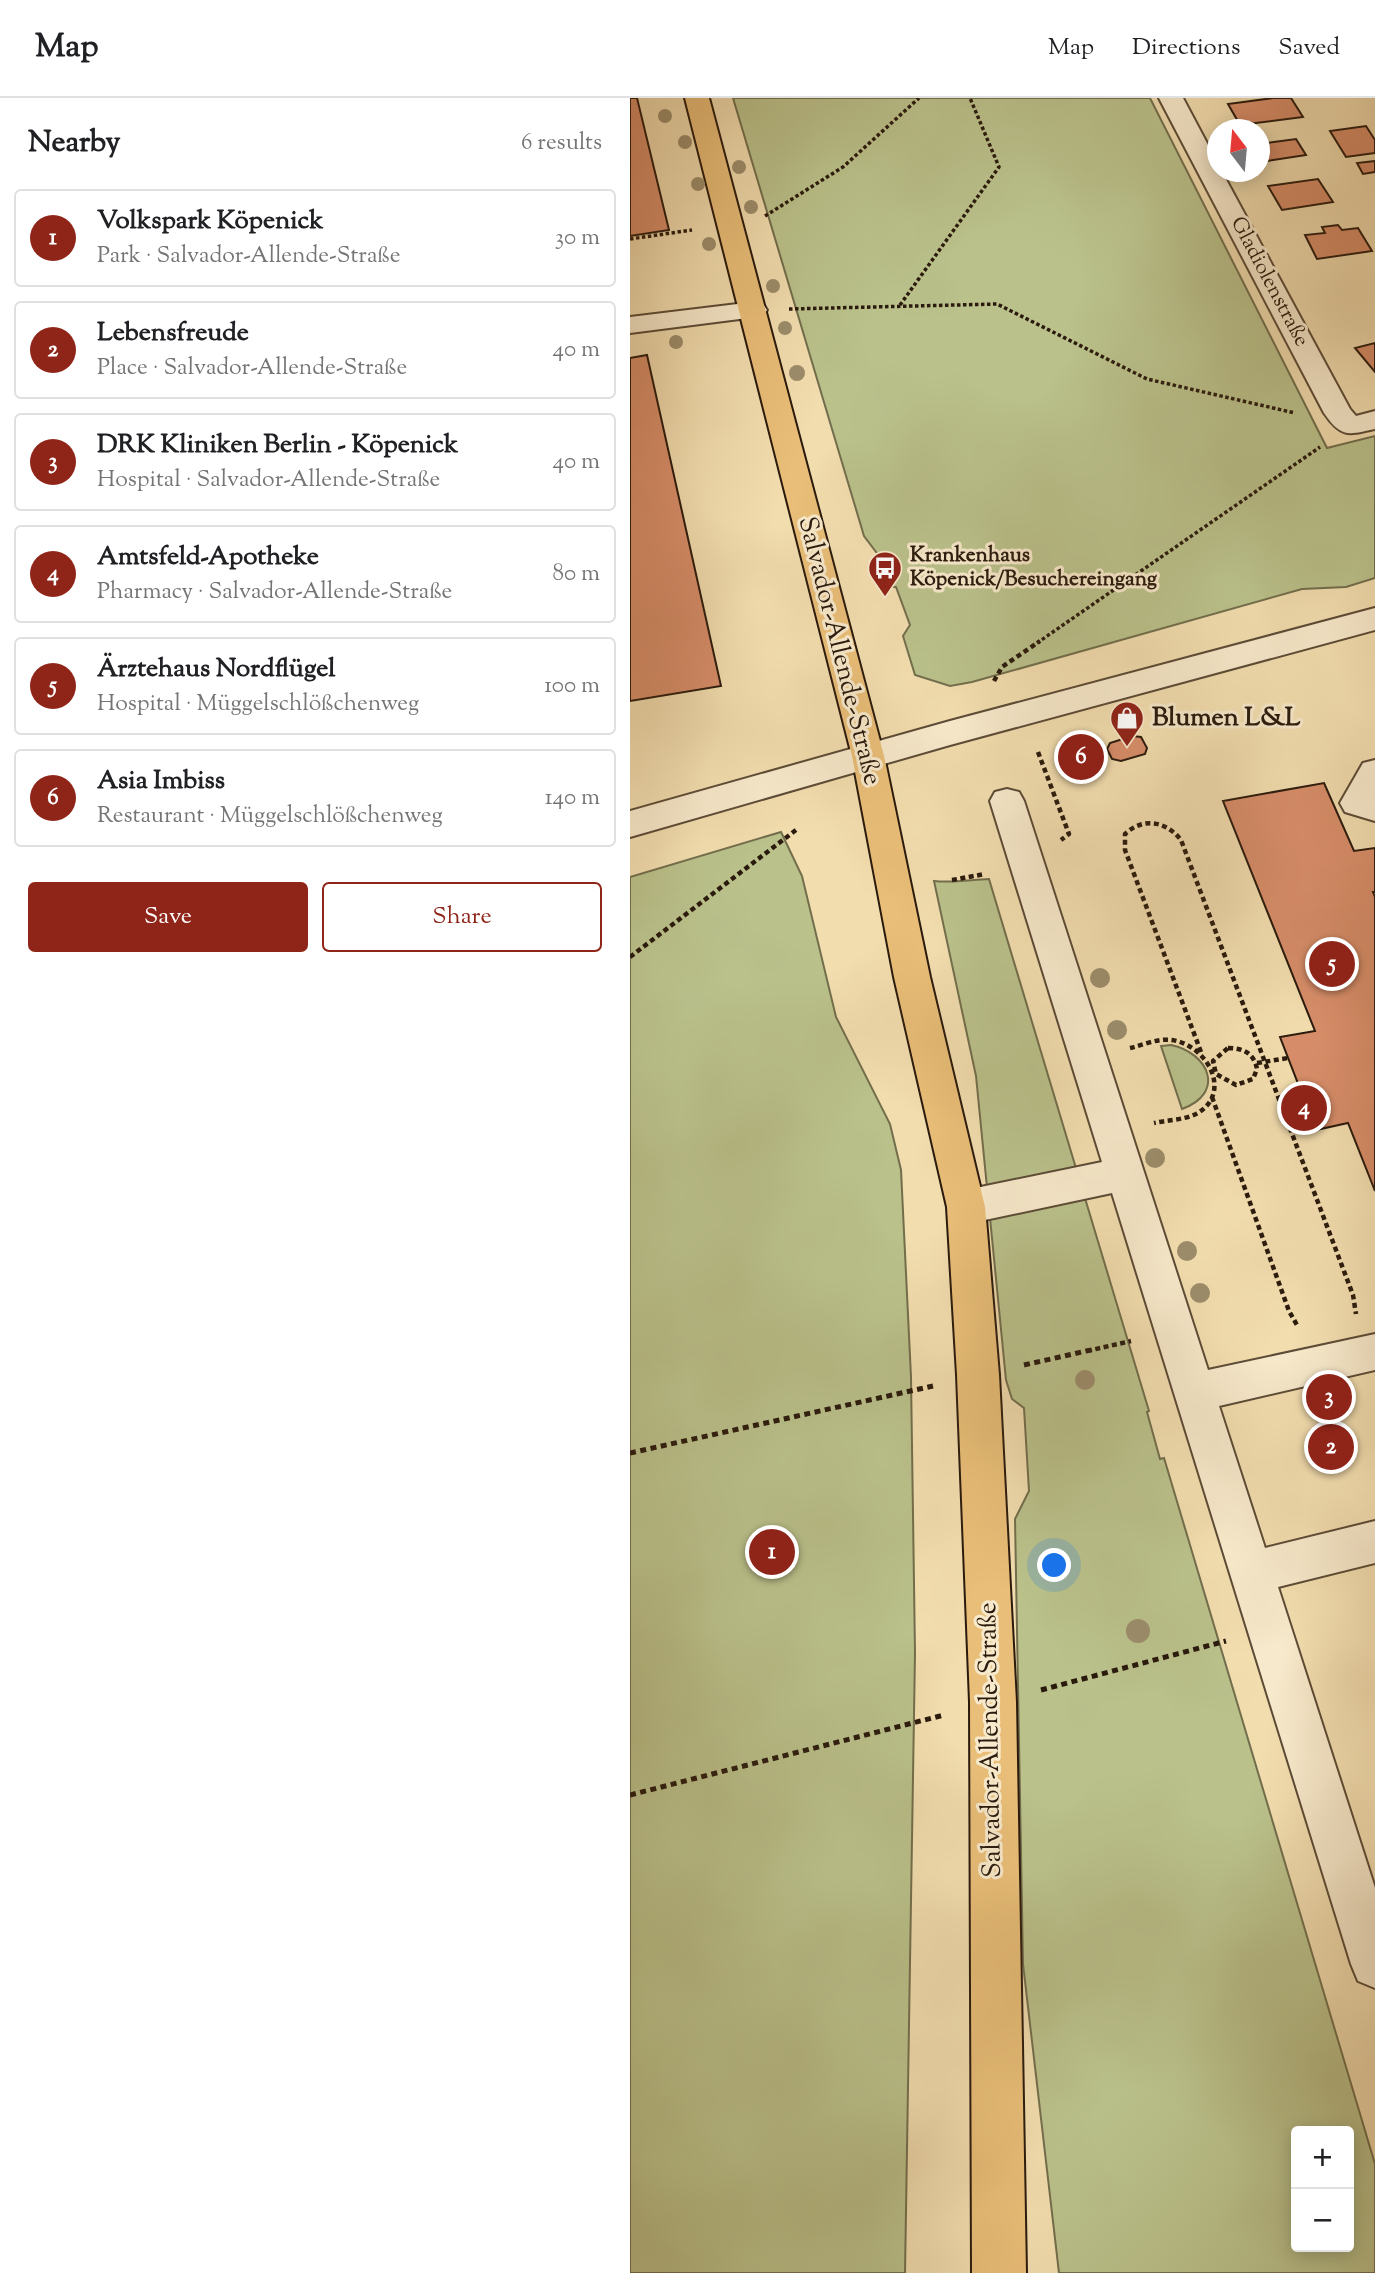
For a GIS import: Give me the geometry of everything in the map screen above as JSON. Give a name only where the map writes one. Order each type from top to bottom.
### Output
[{"type":"main road","name":"Salvador-Allende-Straße","points":[[697,98],[754,310],[867,756],[912,976],[966,1207],[978,1375],[993,1702],[999,2273]]},
{"type":"street","name":"Gladiolenstraße","points":[[1171,98],[1338,412],[1362,423]]},
{"type":"street","points":[[630,325],[754,310]]},
{"type":"street","points":[[630,824],[867,756],[1375,619]]},
{"type":"street","points":[[1375,772],[1357,803],[1375,809]]},
{"type":"street","points":[[1007,801],[1375,1964]]},
{"type":"street","points":[[966,1207],[1125,1174]]},
{"type":"street","points":[[1195,1392],[1364,1338]]},
{"type":"street","points":[[1252,1572],[1375,1542]]},
{"type":"path","points":[[630,239],[731,226],[761,218],[844,167],[919,98]]},
{"type":"path","points":[[900,305],[999,167],[970,98]]},
{"type":"path","points":[[754,310],[997,304],[1147,379],[1362,423]]},
{"type":"path","points":[[994,681],[1002,667],[1362,423]]},
{"type":"path","points":[[1112,1131],[1196,1114],[1212,1097],[1216,1085],[1213,1067],[1216,1056],[1228,1048],[1243,1049],[1254,1058],[1258,1069],[1253,1079],[1236,1085],[1218,1077],[1213,1067],[1201,1052],[1125,850],[1125,834],[1136,825],[1162,825],[1176,832],[1181,840],[1353,1295],[1364,1338]]},
{"type":"path","points":[[630,957],[796,830]]},
{"type":"path","points":[[1088,1056],[1171,1039],[1201,1052]]},
{"type":"path","points":[[1257,1063],[1288,1058]]},
{"type":"path","points":[[1212,1097],[1289,1311],[1302,1330]]},
{"type":"path","points":[[1068,1355],[1082,1352]]},
{"type":"path","points":[[630,1453],[978,1375]]},
{"type":"path","points":[[630,1796],[1270,1630]]},
{"type":"green space","points":[[733,98],[1150,98],[1327,448],[1375,436],[1375,578],[1346,587],[1302,589],[972,682],[950,686],[915,675],[903,636],[910,625],[896,587],[889,587],[879,556],[864,536]]},
{"type":"green space","points":[[781,832],[802,876],[836,1017],[890,1124],[901,1170],[911,1377],[915,1653],[905,2273],[630,2273],[630,877]]},
{"type":"green space","points":[[989,879],[1149,1411],[1147,1412],[1160,1459],[1164,1458],[1375,2164],[1375,2273],[1059,2273],[1023,1964],[1015,1519],[1029,1491],[1024,1408],[1012,1399],[1006,1380],[976,1076],[934,881]]},
{"type":"green space","points":[[1171,1045],[1195,1056],[1207,1074],[1208,1084],[1204,1093],[1196,1102],[1182,1109],[1161,1046]]},
{"type":"building","points":[[630,98],[637,98],[669,230],[630,236]]},
{"type":"building","points":[[1291,98],[1303,117],[1270,121],[1270,119],[1237,119],[1228,104]]},
{"type":"building","points":[[1366,126],[1375,140],[1375,153],[1346,157],[1330,131]]},
{"type":"building","points":[[1296,139],[1306,155],[1270,160],[1270,143]]},
{"type":"building","points":[[1375,161],[1375,172],[1363,174],[1357,163]]},
{"type":"building","points":[[1318,179],[1333,202],[1282,210],[1268,186]]},
{"type":"building","points":[[1338,225],[1342,230],[1358,228],[1372,251],[1317,259],[1305,235],[1325,233],[1322,227]]},
{"type":"building","points":[[1375,343],[1375,372],[1355,348]]},
{"type":"building","points":[[647,355],[721,686],[630,701],[630,358]]},
{"type":"building","name":"Blumen L&L","points":[[1132,736],[1141,737],[1147,748],[1145,754],[1121,761],[1112,759],[1107,749],[1110,743]]},
{"type":"building","points":[[1088,747],[1095,761],[1073,766],[1067,753]]},
{"type":"building","points":[[1324,783],[1354,851],[1375,848],[1375,1191],[1348,1123],[1316,1130],[1280,1037],[1315,1031],[1223,801]]},
{"type":"place","name":"Krankenhaus Köpenick/Besuchereingang","points":[[885,598]]},
{"type":"place","name":"Blumen L&L","points":[[1127,748]]},
{"type":"place","name":"Asia Imbiss","points":[[1081,757]]},
{"type":"place","name":"Ärztehaus Nordflügel","points":[[1332,964]]},
{"type":"place","name":"Amtsfeld-Apotheke","points":[[1304,1108]]},
{"type":"place","name":"DRK Kliniken Berlin - Köpenick","points":[[1329,1397]]},
{"type":"place","name":"Lebensfreude","points":[[1331,1447]]},
{"type":"place","name":"Volkspark Köpenick","points":[[772,1552]]}]
